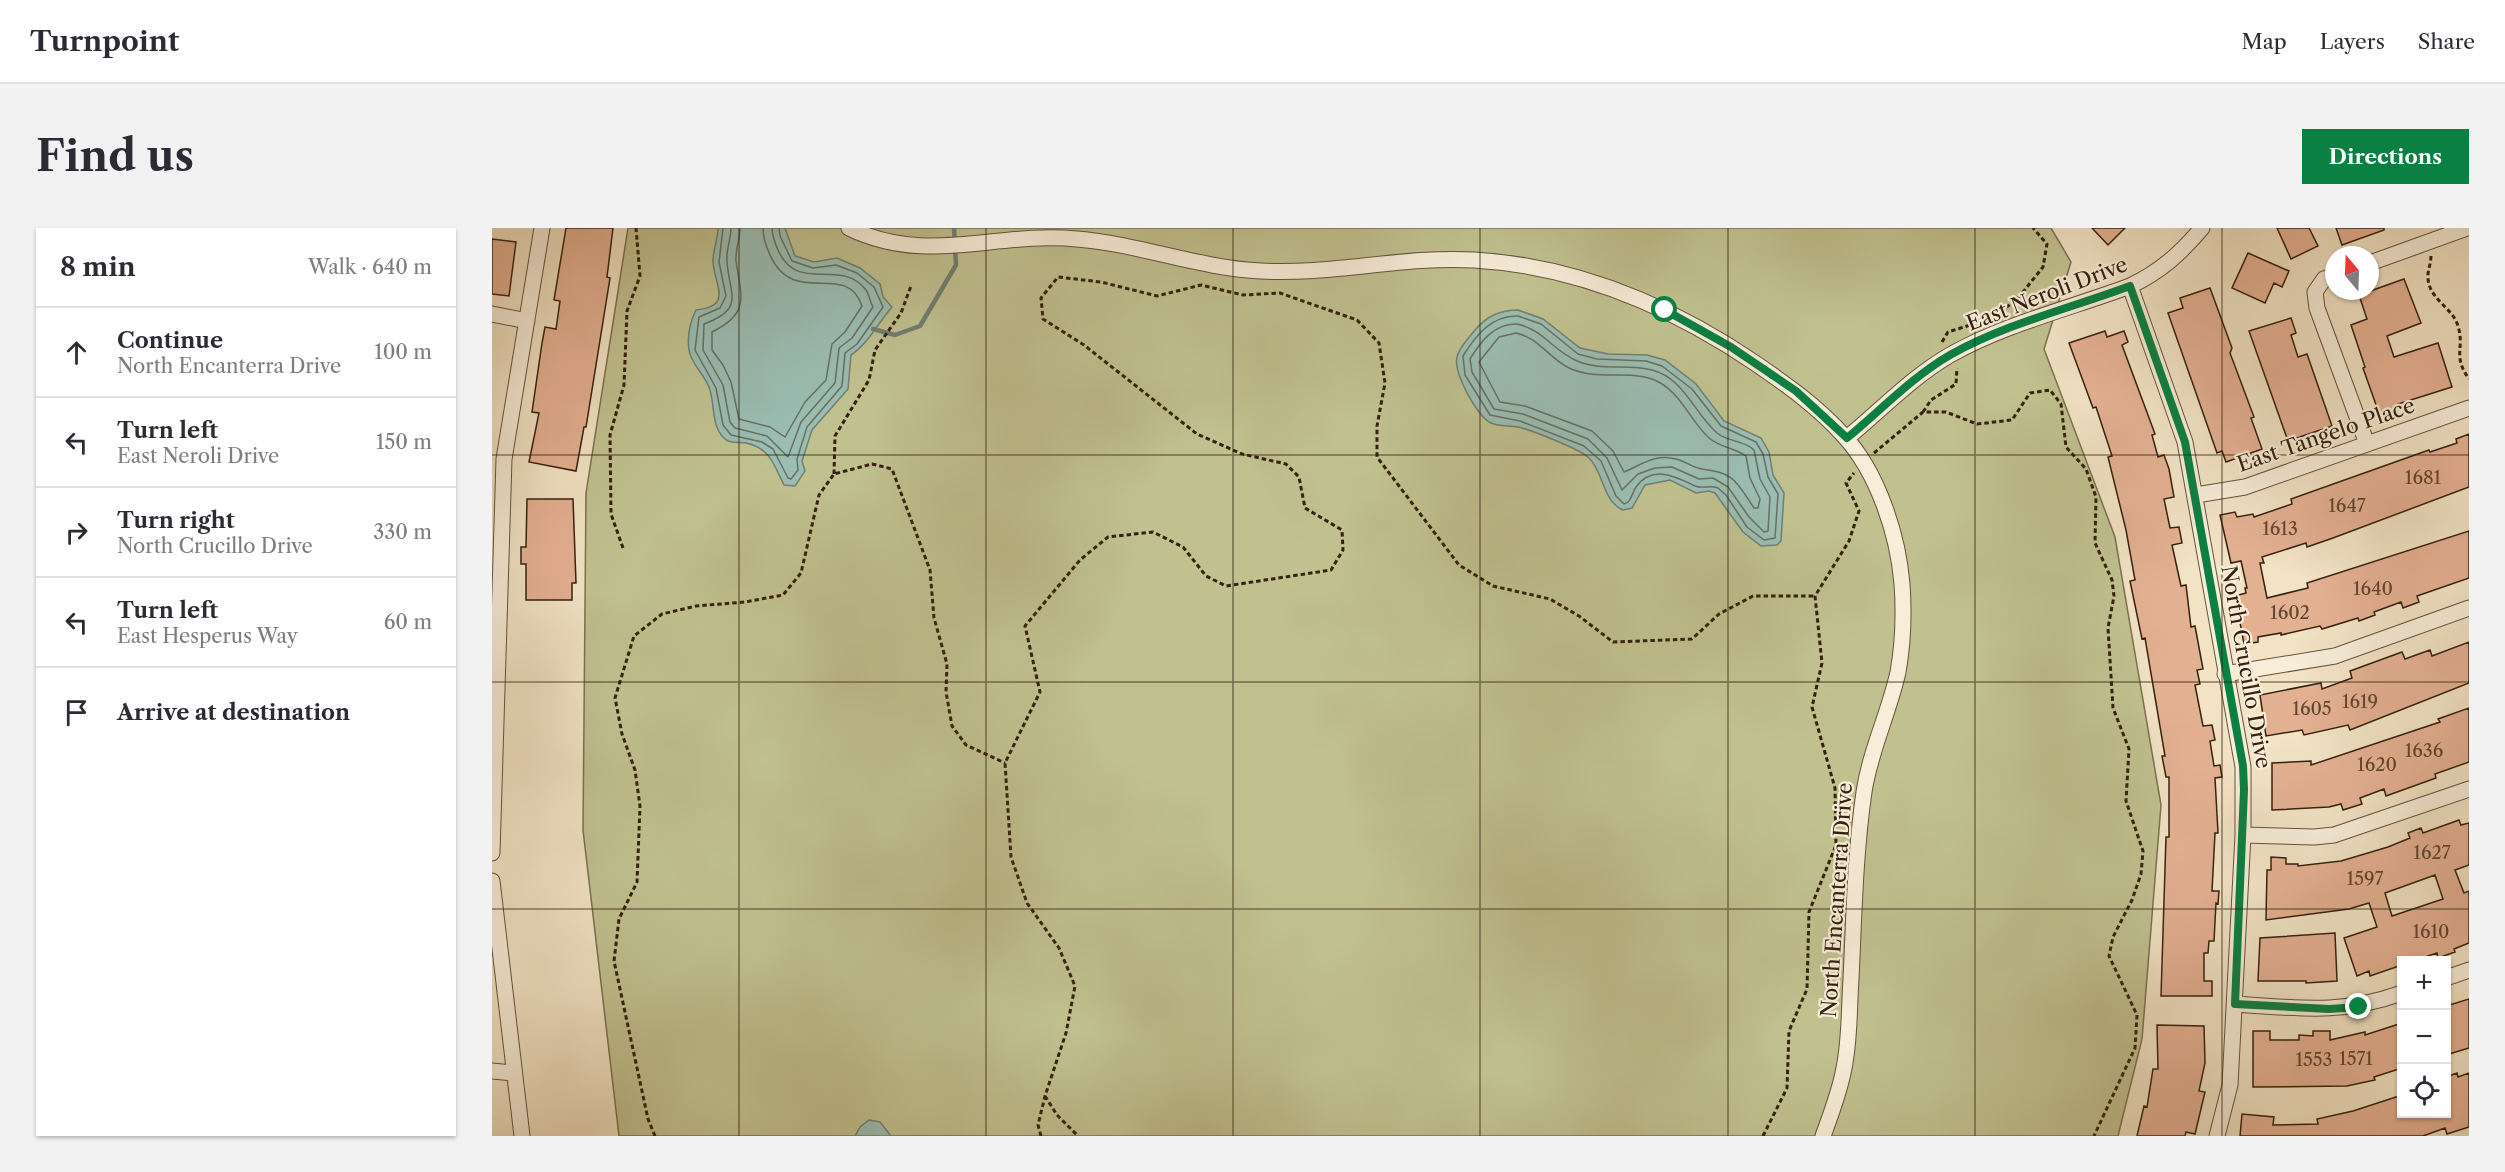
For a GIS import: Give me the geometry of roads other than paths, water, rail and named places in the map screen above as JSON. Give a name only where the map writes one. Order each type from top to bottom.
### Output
[{"type":"street","points":[[492,852],[497,492],[542,228]]},
{"type":"street","name":"North Encanterra Drive","points":[[849,228],[892,245],[929,248],[1072,238],[1141,248],[1260,271],[1399,261],[1472,260],[1546,270],[1599,283],[1665,310],[1731,347],[1796,391],[1847,438],[1863,463],[1885,512],[1896,546],[1902,582],[1903,621],[1898,672],[1864,786],[1844,1070],[1823,1136]]},
{"type":"street","points":[[2379,260],[2467,228]]},
{"type":"street","name":"East Neroli Drive","points":[[1847,438],[1923,373],[1949,356],[1978,340],[2130,286],[2154,275],[2177,256],[2200,229]]},
{"type":"street","points":[[2325,279],[2315,292],[2316,308],[2367,444]]},
{"type":"street","name":"North Crucillo Drive","points":[[2130,286],[2185,442],[2243,766],[2243,835],[2230,1084],[2217,1136]]},
{"type":"street","points":[[492,314],[527,321]]},
{"type":"street","name":"East Tangelo Place","points":[[2196,495],[2245,487],[2469,408]]},
{"type":"street","points":[[2225,674],[2335,656],[2469,608]]},
{"type":"street","points":[[2243,835],[2314,837],[2334,835],[2469,789]]},
{"type":"street","points":[[492,881],[522,1136]]},
{"type":"street","points":[[2451,976],[2469,970]]},
{"type":"street","points":[[2235,1004],[2329,1009],[2359,1007],[2397,995]]},
{"type":"street","points":[[492,1071],[513,1073]]},
{"type":"water","points":[[718,228],[785,228],[795,256],[814,262],[837,258],[860,268],[880,284],[883,297],[892,307],[868,339],[851,355],[848,389],[812,430],[802,461],[805,471],[795,486],[784,485],[774,464],[761,449],[746,443],[728,441],[723,437],[716,425],[708,385],[690,355],[689,334],[696,310],[708,308],[718,299],[713,261]]},
{"type":"water","points":[[1518,310],[1543,319],[1580,348],[1608,354],[1647,355],[1665,360],[1696,384],[1724,421],[1761,438],[1769,452],[1773,475],[1784,493],[1781,541],[1777,545],[1761,546],[1743,532],[1715,493],[1709,491],[1696,493],[1670,480],[1645,485],[1632,508],[1623,510],[1611,500],[1594,464],[1584,454],[1533,432],[1518,427],[1494,424],[1485,419],[1462,383],[1457,364],[1458,353],[1484,321],[1505,311]]},
{"type":"water","points":[[869,1120],[880,1122],[891,1136],[855,1136],[860,1127]]},
{"type":"waterway","points":[[873,329],[895,335],[920,326],[956,265],[954,228]]}]
